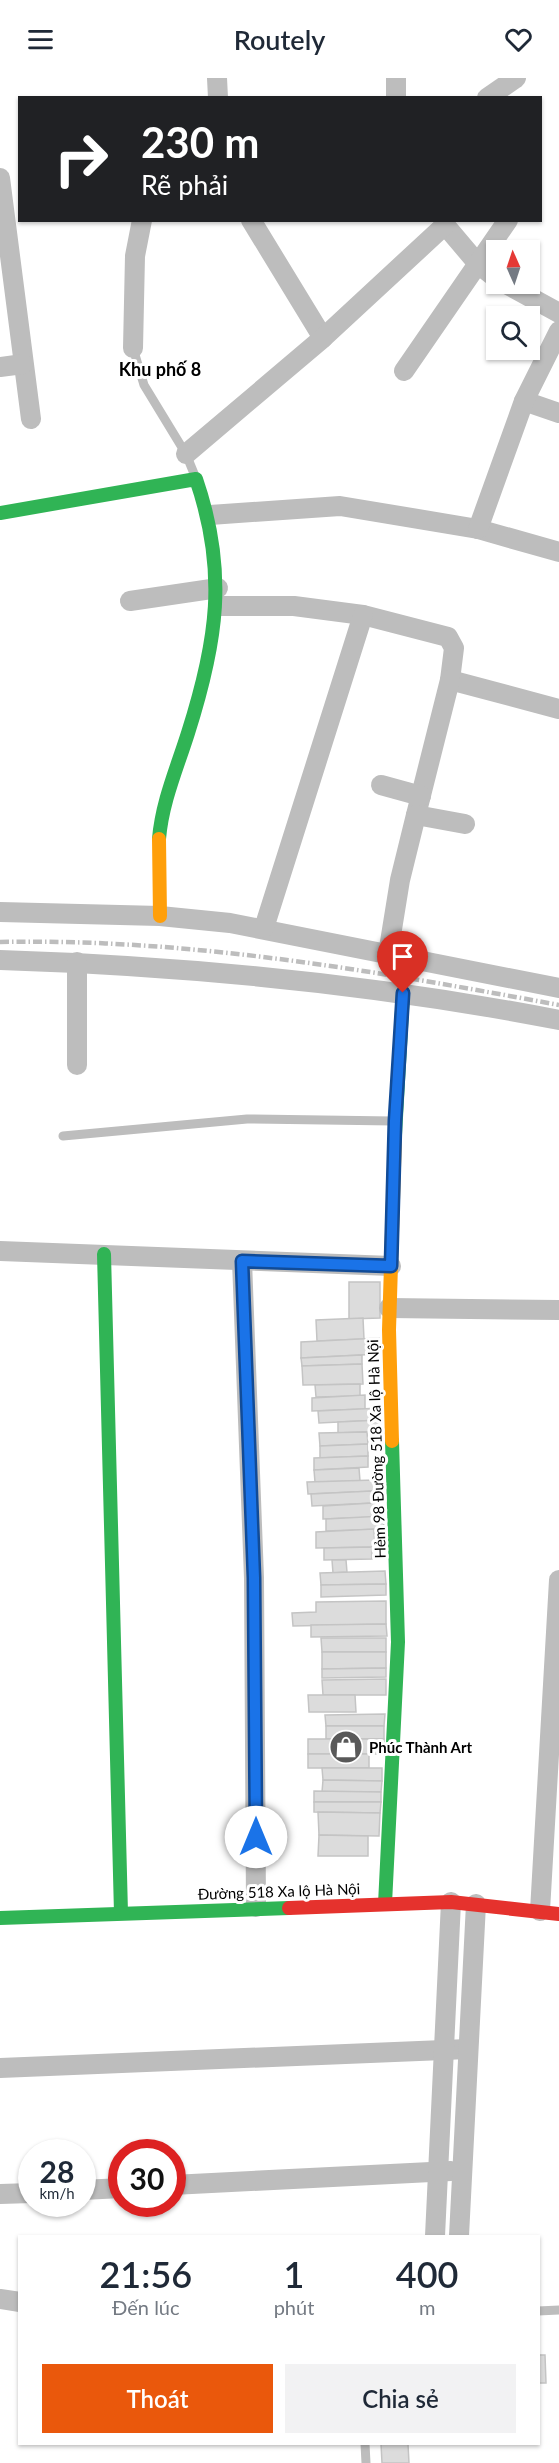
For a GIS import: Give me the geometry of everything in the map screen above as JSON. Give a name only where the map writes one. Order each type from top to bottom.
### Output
[{"type":"street","points":[[217,78],[218,96]]},
{"type":"street","points":[[396,78],[396,96]]},
{"type":"street","points":[[490,96],[516,78]]},
{"type":"street","points":[[0,178],[22,364],[31,418]]},
{"type":"street","points":[[133,348],[135,256],[142,222]]},
{"type":"street","points":[[252,222],[323,338]]},
{"type":"street","points":[[404,371],[507,222]]},
{"type":"street","points":[[186,454],[323,338],[444,223],[478,264],[486,270]]},
{"type":"street","points":[[524,294],[559,313]]},
{"type":"street","points":[[478,529],[524,401],[559,331]]},
{"type":"street","points":[[0,367],[22,364]]},
{"type":"street","points":[[524,401],[559,413]]},
{"type":"street","points":[[0,513],[196,478],[210,515],[218,597],[213,643],[192,722],[161,819],[160,916]]},
{"type":"street","points":[[210,515],[340,506],[478,529],[559,552]]},
{"type":"street","points":[[130,601],[218,597],[363,615],[448,637],[454,648],[450,680],[400,880],[388,954]]},
{"type":"street","points":[[264,928],[363,615]]},
{"type":"street","points":[[450,680],[559,709]]},
{"type":"street","points":[[381,785],[421,796]]},
{"type":"street","points":[[416,815],[465,824]]},
{"type":"street","points":[[0,912],[160,916],[264,928],[559,988]]},
{"type":"street","points":[[0,960],[77,962],[233,972],[403,993],[559,1020]]},
{"type":"street","points":[[77,962],[77,1065]]},
{"type":"street","name":"Hẻm 98 Đường 518 Xa lộ Hà Nội","points":[[385,1904],[398,1634],[389,1383],[389,1308],[395,1121],[403,993]]},
{"type":"street","points":[[0,1251],[391,1266]]},
{"type":"street","points":[[104,1254],[121,1913]]},
{"type":"street","points":[[242,1261],[254,1578],[256,1907]]},
{"type":"street","points":[[389,1308],[559,1310]]},
{"type":"street","points":[[549,1913],[559,1580]]},
{"type":"street","points":[[435,2235],[451,1902]]},
{"type":"street","name":"Đường 518 Xa lộ Hà Nội","points":[[0,1918],[256,1907],[451,1902],[549,1913]]},
{"type":"street","points":[[459,2235],[476,1904]]},
{"type":"street","points":[[0,2068],[468,2049]]},
{"type":"street","points":[[186,2184],[462,2170]]},
{"type":"street","points":[[0,2194],[18,2193]]},
{"type":"street","points":[[0,2299],[18,2302]]},
{"type":"lane","points":[[133,348],[144,386],[186,454],[196,478]]},
{"type":"lane","points":[[63,1136],[247,1119],[395,1121]]},
{"type":"lane","points":[[540,2311],[559,2310]]},
{"type":"lane","points":[[365,2445],[366,2463]]},
{"type":"building","points":[[349,1282],[380,1282],[380,1318],[349,1319]]},
{"type":"building","points":[[363,1318],[364,1339],[317,1341],[316,1320]]},
{"type":"building","points":[[379,1338],[379,1354],[301,1358],[301,1342]]},
{"type":"building","points":[[362,1355],[362,1364],[302,1366],[301,1358]]},
{"type":"building","points":[[362,1364],[363,1384],[303,1385],[302,1366]]},
{"type":"building","points":[[360,1384],[360,1396],[316,1397],[315,1385]]},
{"type":"building","points":[[365,1395],[365,1409],[312,1411],[312,1398]]},
{"type":"building","points":[[380,1408],[380,1420],[319,1423],[318,1411]]},
{"type":"building","points":[[380,1420],[381,1431],[338,1433],[338,1422]]},
{"type":"building","points":[[367,1432],[368,1444],[320,1446],[319,1433]]},
{"type":"building","points":[[368,1444],[368,1456],[320,1458],[320,1446]]},
{"type":"building","points":[[368,1456],[368,1467],[314,1470],[314,1458]]},
{"type":"building","points":[[359,1468],[360,1481],[315,1482],[314,1470]]},
{"type":"building","points":[[375,1480],[375,1491],[308,1494],[307,1482]]},
{"type":"building","points":[[372,1491],[373,1503],[312,1506],[311,1494]]},
{"type":"building","points":[[379,1503],[379,1517],[323,1519],[323,1506]]},
{"type":"building","points":[[383,1516],[384,1529],[326,1531],[326,1519]]},
{"type":"building","points":[[374,1529],[375,1547],[316,1548],[316,1532]]},
{"type":"building","points":[[372,1547],[372,1559],[324,1560],[324,1548]]},
{"type":"building","points":[[332,1560],[346,1560],[347,1572],[333,1573]]},
{"type":"building","points":[[385,1571],[386,1584],[321,1585],[320,1573]]},
{"type":"building","points":[[386,1584],[386,1595],[321,1597],[321,1585]]},
{"type":"building","points":[[386,1601],[386,1624],[293,1626],[292,1613],[316,1612],[316,1602]]},
{"type":"building","points":[[386,1624],[387,1636],[311,1637],[311,1625]]},
{"type":"building","points":[[321,1638],[386,1638],[386,1652],[322,1652]]},
{"type":"building","points":[[322,1652],[386,1652],[386,1668],[322,1669]]},
{"type":"building","points":[[386,1668],[386,1677],[322,1678],[322,1669]]},
{"type":"building","points":[[386,1679],[386,1695],[323,1695],[322,1680]]},
{"type":"building","points":[[308,1695],[355,1695],[356,1712],[309,1712]]},
{"type":"building","points":[[385,1714],[384,1726],[326,1726],[325,1715]]},
{"type":"building","points":[[326,1726],[384,1726],[384,1739],[326,1739]]},
{"type":"building","name":"Phúc Thành Art","points":[[308,1739],[384,1739],[383,1754],[308,1754]]},
{"type":"building","points":[[308,1754],[369,1754],[369,1768],[308,1768]]},
{"type":"building","points":[[322,1768],[382,1768],[382,1781],[323,1780]]},
{"type":"building","points":[[323,1780],[382,1781],[381,1792],[322,1792]]},
{"type":"building","points":[[314,1791],[381,1792],[381,1802],[314,1802]]},
{"type":"building","points":[[314,1802],[381,1802],[380,1813],[314,1812]]},
{"type":"building","points":[[318,1812],[380,1813],[379,1836],[319,1835]]},
{"type":"building","points":[[319,1835],[368,1836],[368,1856],[318,1856]]},
{"type":"building","points":[[540,2355],[545,2355],[546,2383],[540,2383]]},
{"type":"building","points":[[381,2445],[408,2445],[409,2463],[382,2463]]},
{"type":"railway","points":[[0,942],[141,945],[211,951],[351,969],[559,1005]]},
{"type":"traffic: fast","points":[[0,513],[196,479],[212,545],[215,576],[212,637],[198,700],[167,798],[159,839]]},
{"type":"traffic: fast","points":[[395,1135],[403,993]]},
{"type":"traffic: fast","points":[[104,1254],[121,1913]]},
{"type":"traffic: fast","points":[[385,1904],[398,1642],[392,1441]]},
{"type":"traffic: fast","points":[[0,1918],[289,1908]]},
{"type":"traffic: slow","points":[[159,839],[160,916]]},
{"type":"traffic: slow","points":[[392,1441],[389,1330],[395,1135]]},
{"type":"traffic: jam","points":[[289,1908],[451,1902],[559,1914]]},
{"type":"place","name":"Phúc Thành Art","points":[[346,1747]]},
{"type":"district","name":"Khu phố 8","points":[[160,369]]},
{"type":"route","points":[[256,1837],[254,1578],[242,1261],[391,1266],[395,1121],[403,993]]}]
